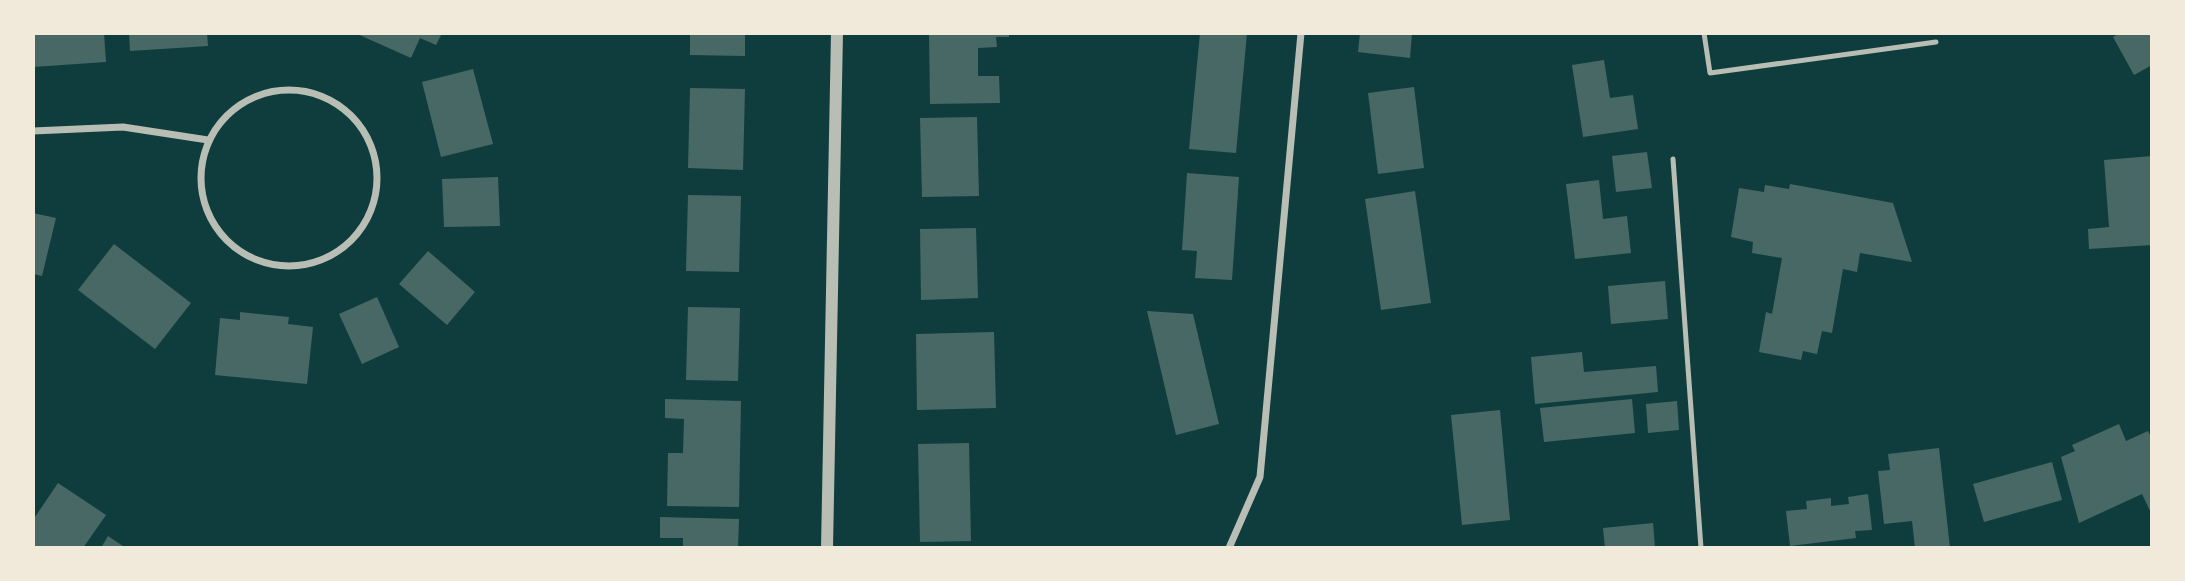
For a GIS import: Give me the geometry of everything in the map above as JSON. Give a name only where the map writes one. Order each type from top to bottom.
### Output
[{"type":"street","points":[[827,548],[838,33]]},
{"type":"street","points":[[1229,548],[1260,477],[1301,33]]},
{"type":"street","points":[[308,90],[344,107],[370,140],[378,187],[358,236],[325,261],[276,268],[236,251],[208,218],[200,187],[208,140],[228,112],[263,92],[308,90]]},
{"type":"street","points":[[33,131],[123,127],[208,140]]},
{"type":"lane","points":[[1704,33],[1710,73],[1936,43]]},
{"type":"lane","points":[[1673,159],[1701,548]]},
{"type":"building","points":[[33,33],[104,33],[106,62],[33,67]]},
{"type":"building","points":[[129,33],[207,33],[208,46],[130,51]]},
{"type":"building","points":[[355,33],[442,33],[436,45],[420,38],[411,58]]},
{"type":"building","points":[[690,33],[745,33],[745,56],[690,55]]},
{"type":"building","points":[[929,33],[1009,33],[1009,37],[996,37],[997,47],[978,48],[978,76],[999,76],[1000,103],[930,104]]},
{"type":"building","points":[[1200,33],[1247,33],[1236,153],[1189,149]]},
{"type":"building","points":[[1360,33],[1412,33],[1410,58],[1358,52]]},
{"type":"building","points":[[2120,33],[2152,33],[2152,65],[2134,75],[2113,37]]},
{"type":"building","points":[[1604,60],[1610,98],[1633,95],[1638,129],[1583,137],[1572,65]]},
{"type":"building","points":[[473,69],[493,144],[441,157],[422,82]]},
{"type":"building","points":[[1414,87],[1424,168],[1378,174],[1368,93]]},
{"type":"building","points":[[690,88],[745,89],[743,170],[688,168]]},
{"type":"building","points":[[977,117],[979,196],[922,197],[920,118]]},
{"type":"building","points":[[1647,152],[1652,188],[1616,192],[1612,156]]},
{"type":"building","points":[[2152,156],[2152,245],[2089,249],[2088,229],[2109,227],[2104,160]]},
{"type":"building","points":[[1187,173],[1239,177],[1232,280],[1195,278],[1197,251],[1182,250]]},
{"type":"building","points":[[498,177],[500,226],[444,227],[442,179]]},
{"type":"building","points":[[1599,180],[1603,219],[1627,216],[1631,253],[1575,259],[1566,184]]},
{"type":"building","points":[[1790,184],[1893,203],[1912,262],[1860,253],[1857,272],[1843,269],[1832,333],[1822,331],[1817,354],[1803,351],[1801,360],[1759,352],[1766,312],[1772,314],[1782,258],[1752,253],[1753,242],[1731,237],[1739,188],[1764,192],[1765,185],[1789,189]]},
{"type":"building","points":[[1415,191],[1431,303],[1381,310],[1365,199]]},
{"type":"building","points":[[688,195],[741,196],[739,272],[686,271]]},
{"type":"building","points":[[33,213],[56,218],[42,276],[33,274]]},
{"type":"building","points":[[976,228],[978,298],[921,300],[920,229]]},
{"type":"building","points":[[114,244],[191,303],[155,349],[78,290]]},
{"type":"building","points":[[428,251],[475,292],[447,325],[399,284]]},
{"type":"building","points":[[1665,281],[1668,319],[1611,324],[1608,286]]},
{"type":"building","points":[[377,297],[399,347],[362,364],[339,314]]},
{"type":"building","points":[[688,307],[740,308],[738,381],[686,380]]},
{"type":"building","points":[[1147,311],[1193,314],[1219,424],[1176,435]]},
{"type":"building","points":[[240,312],[289,317],[288,324],[313,327],[307,384],[215,375],[220,318],[240,320]]},
{"type":"building","points":[[994,332],[996,408],[917,410],[916,334]]},
{"type":"building","points":[[1582,352],[1584,372],[1656,366],[1658,392],[1535,404],[1531,357]]},
{"type":"building","points":[[665,399],[741,401],[739,507],[667,506],[668,453],[683,453],[684,419],[665,418]]},
{"type":"building","points":[[1632,399],[1635,433],[1544,442],[1540,408]]},
{"type":"building","points":[[1677,401],[1679,430],[1648,433],[1646,404]]},
{"type":"building","points":[[1500,410],[1510,520],[1462,525],[1451,415]]},
{"type":"building","points":[[2119,424],[2126,441],[2148,431],[2152,439],[2152,515],[2142,494],[2079,523],[2061,457],[2075,451],[2072,445]]},
{"type":"building","points":[[969,443],[971,541],[920,542],[918,444]]},
{"type":"building","points":[[1939,448],[1950,548],[1915,548],[1912,521],[1884,524],[1878,471],[1890,470],[1888,454]]},
{"type":"building","points":[[2052,462],[2062,500],[1984,522],[1973,484]]},
{"type":"building","points":[[58,483],[106,515],[83,548],[33,548],[33,520]]},
{"type":"building","points":[[1868,494],[1872,530],[1855,531],[1856,538],[1790,546],[1786,511],[1807,509],[1806,501],[1831,498],[1831,506],[1849,504],[1848,497]]},
{"type":"building","points":[[660,517],[739,519],[738,548],[683,548],[683,538],[660,538]]},
{"type":"building","points":[[1653,523],[1655,548],[1605,548],[1603,528]]},
{"type":"building","points":[[108,536],[126,548],[101,548]]}]
